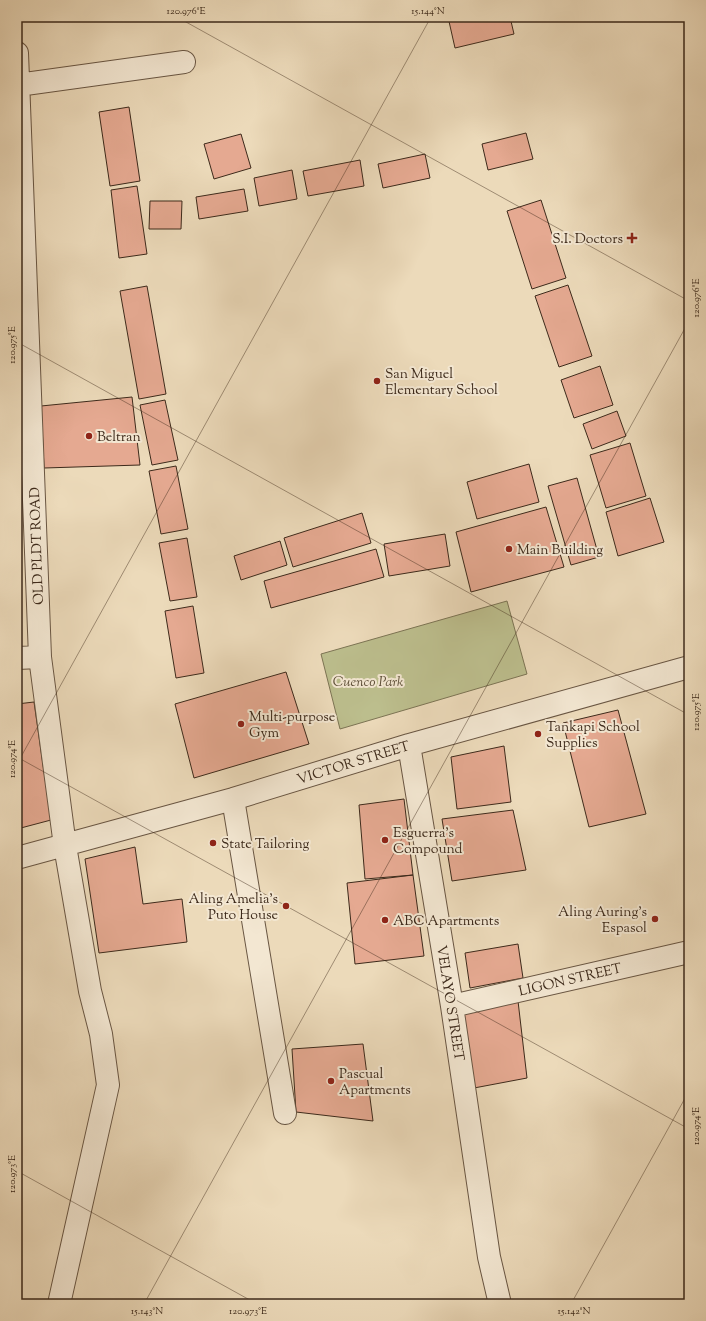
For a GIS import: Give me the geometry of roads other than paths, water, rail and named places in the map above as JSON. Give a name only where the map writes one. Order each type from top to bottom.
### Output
[{"type":"street","name":"OLD PLDT ROAD","points":[[17,53],[40,657],[65,846],[90,991],[101,1034],[108,1085],[59,1304]]},
{"type":"street","points":[[18,85],[184,62]]},
{"type":"street","points":[[17,658],[40,657]]},
{"type":"street","name":"VICTOR STREET","points":[[17,858],[233,799],[409,744],[689,668]]},
{"type":"street","name":"VELAYO STREET","points":[[409,744],[452,1006],[484,1214],[489,1257],[500,1304]]},
{"type":"street","points":[[233,799],[285,1113]]},
{"type":"street","name":"LIGON STREET","points":[[452,1006],[689,952]]},
{"type":"place","name":"S.I. Doctors","points":[[632,238]]},
{"type":"place","name":"San Miguel Elementary School","points":[[377,381]]},
{"type":"place","name":"Beltran","points":[[89,436]]},
{"type":"place","name":"Main Building","points":[[509,549]]},
{"type":"place","name":"Multi-purpose Gym","points":[[241,724]]},
{"type":"place","name":"Tankapi School Supplies","points":[[538,734]]},
{"type":"place","name":"Esguerra's Compound","points":[[385,840]]},
{"type":"place","name":"State Tailoring","points":[[213,843]]},
{"type":"place","name":"Aling Amelia's Puto House","points":[[286,906]]},
{"type":"place","name":"Aling Auring's Espasol","points":[[655,919]]},
{"type":"place","name":"ABC Apartments","points":[[385,920]]},
{"type":"place","name":"Pascual Apartments","points":[[331,1081]]},
{"type":"park label","name":"Cuenco Park","points":[[368,681]]}]
